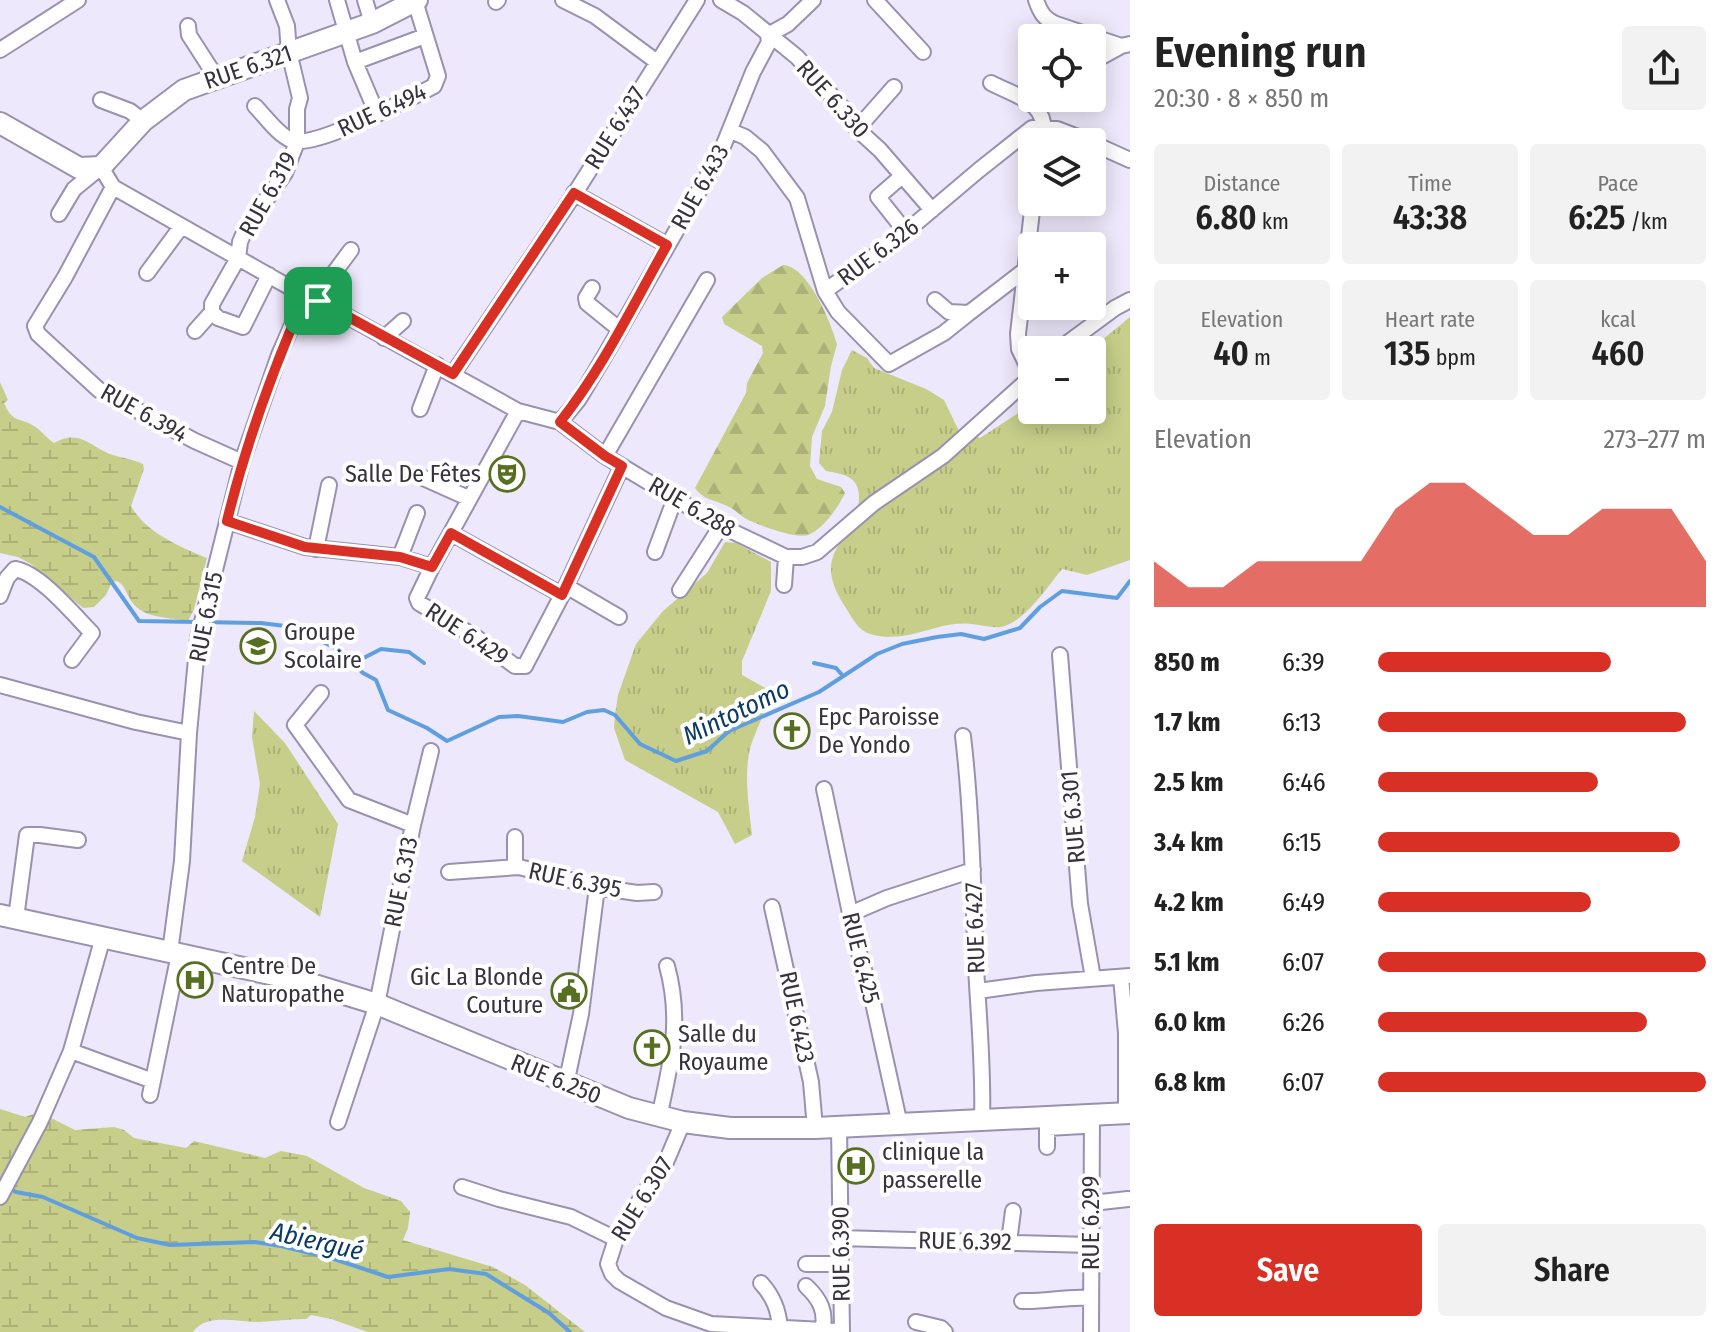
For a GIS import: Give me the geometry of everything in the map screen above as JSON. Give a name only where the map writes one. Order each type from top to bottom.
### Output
[{"type":"main road","name":"RUE 6.321","points":[[101,167],[143,121],[184,90],[372,23],[391,6],[416,1]]},
{"type":"main road","points":[[2,127],[79,168],[101,167]]},
{"type":"main road","name":"RUE 6.250","points":[[8,916],[298,980],[377,1004],[566,1084],[629,1108],[683,1122],[730,1128],[815,1128],[1088,1120],[1128,1113]]},
{"type":"street","points":[[0,50],[78,0]]},
{"type":"street","name":"RUE 6.319","points":[[195,331],[212,312],[212,304],[238,258],[246,228],[285,173],[297,142],[300,98],[289,52],[287,26],[277,0]]},
{"type":"street","points":[[337,0],[355,62],[377,114]]},
{"type":"street","points":[[365,0],[372,23]]},
{"type":"street","points":[[563,0],[595,16],[657,62]]},
{"type":"street","name":"RUE 6.437","points":[[453,374],[574,193],[697,0]]},
{"type":"street","points":[[711,0],[768,38]]},
{"type":"street","name":"RUE 6.330","points":[[721,0],[743,13],[768,38],[797,57],[850,116],[857,129],[932,210]]},
{"type":"street","name":"RUE 6.433","points":[[560,422],[579,399],[720,154],[768,38],[813,0]]},
{"type":"street","points":[[875,0],[923,52]]},
{"type":"street","points":[[1036,0],[1047,20],[1125,45]]},
{"type":"street","name":"RUE 6.494","points":[[297,142],[323,137],[434,86],[438,76],[416,1]]},
{"type":"street","points":[[188,26],[189,35],[216,77]]},
{"type":"street","points":[[355,62],[425,36]]},
{"type":"street","points":[[1106,55],[1125,45]]},
{"type":"street","points":[[991,83],[1018,94]]},
{"type":"street","points":[[857,129],[894,87]]},
{"type":"street","points":[[101,100],[130,111],[143,121]]},
{"type":"street","points":[[255,106],[289,140],[297,142]]},
{"type":"street","points":[[1039,128],[1041,112]]},
{"type":"street","name":"RUE 6.326","points":[[731,131],[745,137],[762,151],[797,198],[825,291],[1018,143]]},
{"type":"street","points":[[1106,149],[1130,160]]},
{"type":"street","points":[[59,214],[74,189],[101,167]]},
{"type":"street","name":"RUE 6.288","points":[[101,167],[113,187],[181,227],[518,411],[560,422],[605,456],[721,526],[786,557]]},
{"type":"street","points":[[902,176],[878,197],[905,231]]},
{"type":"street","name":"RUE 6.394","points":[[113,187],[35,326],[38,334],[99,390],[242,462]]},
{"type":"street","points":[[574,193],[667,245]]},
{"type":"street","points":[[147,273],[181,227]]},
{"type":"street","name":"RUE 6.315","points":[[71,1051],[152,1088],[174,953],[189,733],[203,615],[242,462],[279,355],[311,298],[322,289],[351,250]]},
{"type":"street","points":[[212,312],[227,322],[243,327],[269,275]]},
{"type":"street","points":[[825,291],[838,312],[889,364],[944,333],[1018,275]]},
{"type":"street","points":[[605,456],[707,280]]},
{"type":"street","points":[[592,288],[586,298],[587,303],[619,329]]},
{"type":"street","points":[[935,300],[949,312],[969,313]]},
{"type":"street","points":[[1077,336],[1130,300]]},
{"type":"street","points":[[384,338],[403,321]]},
{"type":"street","points":[[420,409],[437,365]]},
{"type":"street","points":[[784,585],[786,557],[802,557],[817,552],[874,503],[943,456],[1018,389]]},
{"type":"street","points":[[227,521],[285,542],[316,549],[334,548],[400,557],[432,567],[518,411]]},
{"type":"street","name":"RUE 6.429","points":[[432,567],[417,598],[419,603],[477,638],[515,666],[525,666],[622,466]]},
{"type":"street","points":[[419,476],[468,498]]},
{"type":"street","points":[[316,549],[329,485]]},
{"type":"street","points":[[655,552],[675,498]]},
{"type":"street","points":[[400,557],[417,513]]},
{"type":"street","points":[[680,590],[721,526]]},
{"type":"street","points":[[451,533],[619,617]]},
{"type":"street","points":[[0,596],[7,578],[15,569],[25,570],[39,582],[92,633],[72,660]]},
{"type":"street","name":"RUE 6.301","points":[[1060,655],[1080,904],[1093,978]]},
{"type":"street","points":[[0,685],[189,733]]},
{"type":"street","name":"RUE 6.313","points":[[321,693],[295,725],[349,800],[413,825],[377,1004],[338,1122]]},
{"type":"street","name":"RUE 6.427","points":[[963,736],[972,822],[983,1068],[982,1121]]},
{"type":"street","points":[[413,825],[431,751]]},
{"type":"street","name":"RUE 6.425","points":[[824,789],[900,1125]]},
{"type":"street","points":[[8,916],[27,835],[78,840]]},
{"type":"street","points":[[515,837],[515,863],[519,867]]},
{"type":"street","name":"RUE 6.395","points":[[449,872],[519,867],[597,887],[637,893],[654,892]]},
{"type":"street","points":[[850,914],[973,870]]},
{"type":"street","points":[[566,1084],[581,1014],[597,887]]},
{"type":"street","name":"RUE 6.423","points":[[772,907],[811,1082],[815,1128]]},
{"type":"street","points":[[0,1197],[71,1051],[103,937]]},
{"type":"street","points":[[659,1117],[676,1035],[675,1001],[667,966]]},
{"type":"street","points":[[978,991],[1126,977],[1128,1113]]},
{"type":"street","name":"RUE 6.299","points":[[1088,1120],[1092,1203],[1091,1332]]},
{"type":"street","name":"RUE 6.307","points":[[683,1122],[666,1162],[616,1239],[608,1264],[612,1274],[654,1302],[688,1318],[711,1324],[842,1331]]},
{"type":"street","points":[[1046,1122],[1047,1147]]},
{"type":"street","name":"RUE 6.390","points":[[839,1127],[842,1331]]},
{"type":"street","points":[[462,1187],[571,1217],[616,1239]]},
{"type":"street","points":[[1092,1203],[1128,1199]]},
{"type":"street","points":[[1009,1242],[1013,1211]]},
{"type":"street","name":"RUE 6.392","points":[[840,1238],[1091,1245]]},
{"type":"street","points":[[806,1264],[840,1264]]},
{"type":"street","points":[[761,1283],[773,1299],[780,1329]]},
{"type":"street","points":[[806,1286],[816,1295],[823,1311],[822,1331]]},
{"type":"street","points":[[1022,1301],[1048,1302],[1061,1296],[1090,1298]]},
{"type":"street","points":[[916,1322],[941,1328],[945,1332]]},
{"type":"green space","points":[[783,265],[792,268],[809,285],[824,310],[837,344],[825,406],[812,437],[810,466],[817,479],[841,487],[845,493],[824,523],[814,532],[802,536],[748,520],[730,507],[705,497],[695,488],[746,393],[747,383],[763,353],[762,346],[724,324],[722,317],[762,278]]},
{"type":"green space","points":[[1130,317],[1130,560],[1087,575],[1062,569],[1027,611],[1001,627],[946,625],[897,637],[884,637],[862,630],[838,594],[831,569],[835,551],[855,517],[858,490],[849,477],[826,471],[819,463],[822,431],[832,412],[842,370],[852,350],[867,358],[874,368],[926,389],[944,400],[959,431],[980,438],[1018,413],[1018,424],[1106,424],[1106,337]]},
{"type":"green space","points":[[0,382],[8,400],[4,403],[11,414],[34,426],[54,443],[71,437],[78,438],[105,452],[143,464],[131,506],[137,515],[164,538],[207,558],[188,621],[143,612],[117,581],[112,582],[106,595],[94,607],[83,608],[31,564],[0,553]]},
{"type":"green space","points":[[725,542],[736,543],[771,562],[771,591],[742,661],[742,675],[769,690],[747,767],[752,835],[735,844],[718,812],[625,760],[614,728],[618,695],[636,644],[663,611],[707,573]]},
{"type":"green space","points":[[254,711],[285,743],[338,824],[320,917],[242,861],[255,817],[260,784],[252,737]]},
{"type":"green space","points":[[0,1109],[25,1117],[39,1112],[75,1130],[114,1127],[134,1138],[186,1148],[194,1141],[265,1158],[281,1151],[307,1156],[364,1188],[401,1201],[410,1212],[403,1240],[493,1267],[525,1285],[585,1332],[368,1332],[311,1315],[306,1319],[260,1322],[215,1320],[193,1332],[0,1332]]},
{"type":"waterway","name":"Mintotomo","points":[[0,507],[94,557],[139,621],[261,623],[293,627],[339,650],[363,673],[376,680],[388,710],[447,741],[499,717],[518,716],[563,722],[587,712],[604,710],[615,715],[640,744],[676,761],[707,751],[729,731],[819,692],[877,654],[902,644],[961,634],[984,639],[1020,628],[1040,607],[1062,591],[1117,598],[1130,581]]},
{"type":"waterway","points":[[354,663],[381,649],[409,652]]},
{"type":"waterway","points":[[409,652],[424,663]]},
{"type":"waterway","points":[[814,663],[836,668],[843,676]]},
{"type":"waterway","name":"Abiergué","points":[[8,1188],[43,1197],[137,1238],[170,1245],[255,1242],[334,1259],[388,1277],[449,1269],[486,1274],[549,1313],[570,1332]]},
{"type":"place","name":"Salle De Fêtes","points":[[507,474]]},
{"type":"place","name":"Groupe Scolaire","points":[[258,646]]},
{"type":"place","name":"Epc Paroisse De Yondo","points":[[792,731]]},
{"type":"place","name":"Centre De Naturopathe","points":[[195,980]]},
{"type":"place","name":"Gic La Blonde Couture","points":[[569,991]]},
{"type":"place","name":"Salle du Royaume","points":[[652,1048]]},
{"type":"place","name":"clinique la passerelle","points":[[856,1166]]},
{"type":"route","points":[[574,193],[667,245],[579,399],[560,422],[622,466],[562,595],[451,533],[432,567],[400,557],[305,547],[227,521],[242,462],[279,355],[305,296],[318,301],[453,374],[574,193]]}]
